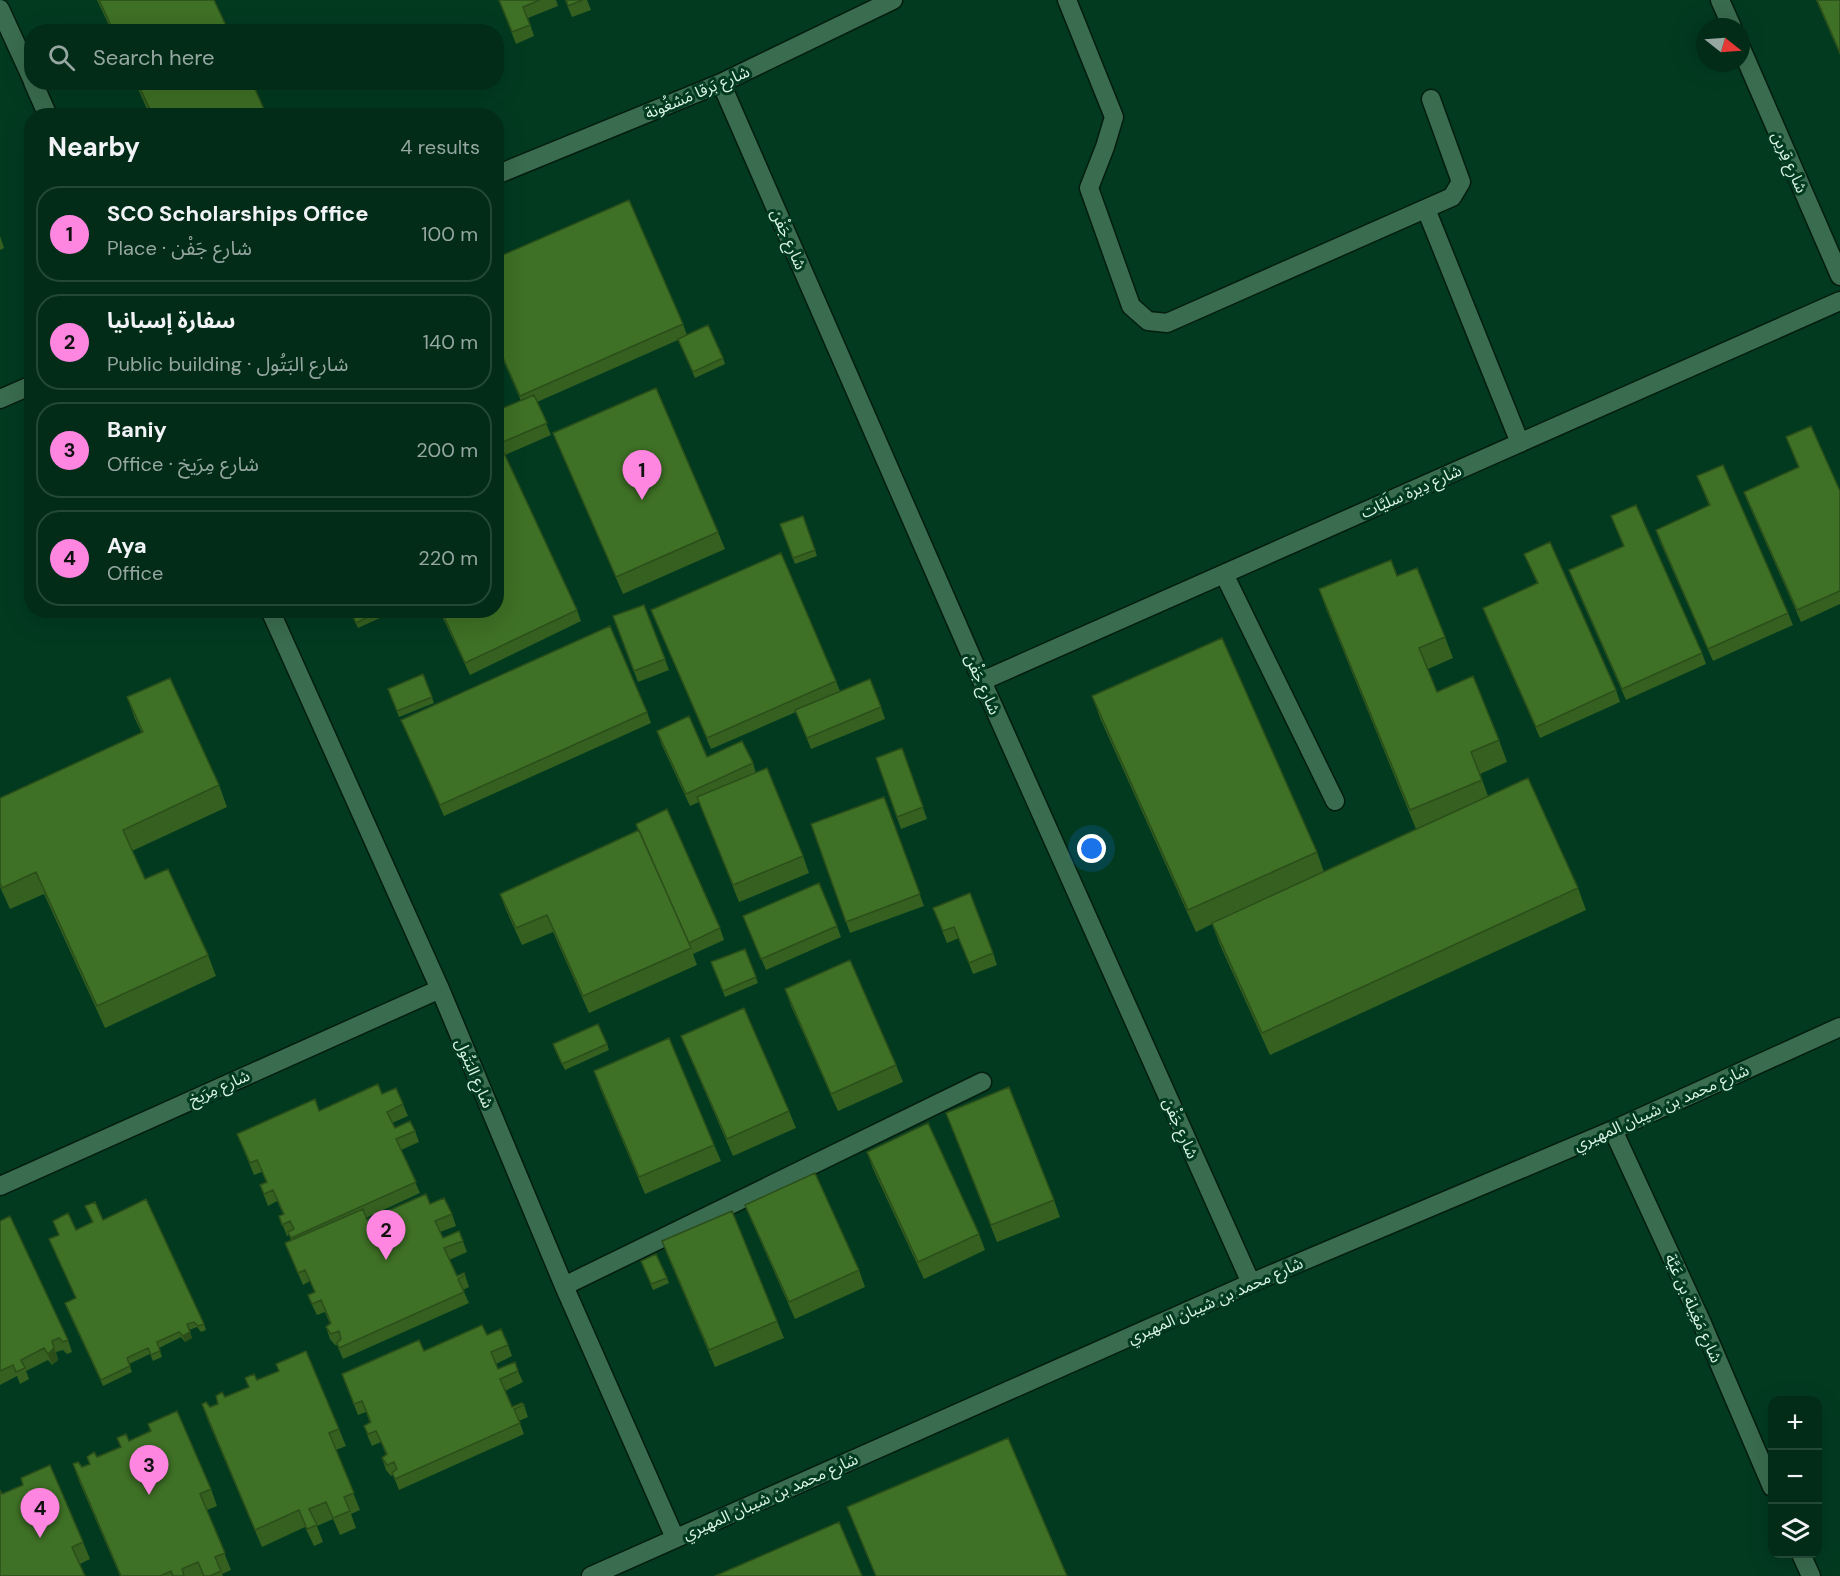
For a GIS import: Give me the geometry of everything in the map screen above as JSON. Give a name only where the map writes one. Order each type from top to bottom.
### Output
[{"type":"street","name":"شارع بَرقا مَشغُونة","points":[[504,172],[721,83],[893,0]]},
{"type":"street","points":[[1067,0],[1113,117],[1105,147],[1089,188],[1131,306],[1148,321],[1167,323],[1452,197],[1461,183],[1431,99]]},
{"type":"street","points":[[1720,0],[1728,18]]},
{"type":"street","points":[[0,9],[24,63]]},
{"type":"street","name":"شارع قِرين","points":[[1750,69],[1840,276]]},
{"type":"street","name":"شارع جَفْن","points":[[721,83],[982,681],[1251,1283]]},
{"type":"street","points":[[36,90],[44,108]]},
{"type":"street","points":[[1426,209],[1521,443]]},
{"type":"street","name":"شارع دِيرة سلَيَّات","points":[[982,681],[1840,301]]},
{"type":"street","points":[[0,399],[24,388]]},
{"type":"street","points":[[1224,574],[1335,801]]},
{"type":"street","name":"شارع البَتُول","points":[[274,618],[440,989],[564,1286],[675,1538]]},
{"type":"street","name":"شارع مِرَيخ","points":[[0,1186],[440,989]]},
{"type":"street","name":"شارع محمد بن شيبان المهيري","points":[[591,1576],[1251,1283],[1613,1130],[1840,1027]]},
{"type":"street","points":[[564,1286],[982,1082]]},
{"type":"street","name":"شارع مَغِيلة بن عَيَّة","points":[[1613,1130],[1701,1321],[1768,1475]]},
{"type":"street","points":[[1803,1558],[1811,1576]]},
{"type":"building","points":[[99,0],[214,0],[225,24],[110,24]]},
{"type":"building","points":[[499,0],[540,0],[523,7],[530,25],[512,32]]},
{"type":"building","points":[[566,0],[583,0],[568,6]]},
{"type":"building","points":[[1817,0],[1840,0],[1840,53]]},
{"type":"building","points":[[141,90],[256,90],[263,108],[149,108]]},
{"type":"building","points":[[629,200],[683,324],[520,396],[504,360],[504,255]]},
{"type":"building","points":[[708,325],[723,358],[693,372],[678,339]]},
{"type":"building","points":[[656,388],[718,532],[616,577],[553,433]]},
{"type":"building","points":[[534,395],[547,423],[504,442],[504,408]]},
{"type":"building","points":[[1811,426],[1840,491],[1840,591],[1797,610],[1744,492],[1799,467],[1786,437]]},
{"type":"building","points":[[504,453],[577,610],[465,663],[445,618],[504,618]]},
{"type":"building","points":[[1723,465],[1788,613],[1708,649],[1656,530],[1710,505],[1697,476]]},
{"type":"building","points":[[1636,505],[1702,653],[1622,689],[1569,570],[1624,546],[1611,516]]},
{"type":"building","points":[[803,516],[815,550],[793,558],[780,524]]},
{"type":"building","points":[[1550,542],[1616,690],[1536,727],[1483,608],[1538,583],[1524,554]]},
{"type":"building","points":[[781,553],[836,681],[707,738],[651,610]]},
{"type":"building","points":[[1391,560],[1397,576],[1417,568],[1445,637],[1419,648],[1437,692],[1473,676],[1499,740],[1471,752],[1482,780],[1410,810],[1319,589]]},
{"type":"building","points":[[644,605],[665,659],[634,671],[613,616]]},
{"type":"building","points":[[354,618],[366,618],[356,623]]},
{"type":"building","points":[[610,626],[647,712],[440,805],[401,720]]},
{"type":"building","points":[[1222,638],[1317,852],[1188,910],[1092,696]]},
{"type":"building","points":[[423,674],[432,697],[397,711],[388,689]]},
{"type":"building","points":[[170,678],[219,785],[123,830],[145,879],[168,869],[208,955],[97,1006],[36,872],[2,888],[0,883],[0,798],[143,732],[127,697]]},
{"type":"building","points":[[870,679],[881,707],[807,738],[795,710]]},
{"type":"building","points":[[689,716],[707,757],[742,741],[753,763],[686,794],[657,731]]},
{"type":"building","points":[[902,748],[923,807],[897,817],[876,758]]},
{"type":"building","points":[[767,768],[803,856],[733,885],[697,797]]},
{"type":"building","points":[[1528,778],[1578,888],[1262,1033],[1212,923]]},
{"type":"building","points":[[884,797],[920,894],[846,922],[811,824]]},
{"type":"building","points":[[667,809],[720,928],[689,943],[636,824]]},
{"type":"building","points":[[639,830],[691,948],[583,996],[547,915],[516,928],[500,894]]},
{"type":"building","points":[[819,883],[837,926],[761,959],[743,916]]},
{"type":"building","points":[[970,893],[993,953],[969,963],[954,927],[943,931],[933,908]]},
{"type":"building","points":[[745,949],[756,977],[723,991],[711,962]]},
{"type":"building","points":[[850,960],[896,1065],[831,1094],[785,989]]},
{"type":"building","points":[[744,1008],[789,1111],[727,1139],[681,1036]]},
{"type":"building","points":[[598,1024],[607,1044],[562,1064],[553,1044]]},
{"type":"building","points":[[669,1038],[714,1145],[639,1177],[594,1071]]},
{"type":"building","points":[[378,1084],[382,1094],[396,1088],[403,1104],[387,1112],[395,1128],[410,1121],[415,1131],[396,1139],[416,1182],[291,1238],[288,1232],[294,1229],[290,1221],[282,1225],[279,1216],[284,1214],[273,1190],[264,1194],[260,1185],[267,1182],[257,1160],[250,1163],[237,1134],[315,1099],[319,1111]]},
{"type":"building","points":[[1009,1087],[1054,1200],[991,1225],[946,1113]]},
{"type":"building","points":[[928,1123],[979,1234],[918,1262],[867,1152]]},
{"type":"building","points":[[815,1173],[859,1270],[789,1302],[745,1205]]},
{"type":"building","points":[[426,1194],[430,1204],[444,1198],[452,1214],[435,1221],[443,1238],[459,1231],[463,1241],[444,1248],[457,1276],[464,1273],[465,1275],[458,1279],[464,1292],[339,1348],[337,1343],[341,1339],[339,1331],[331,1334],[326,1327],[331,1323],[321,1300],[312,1304],[308,1295],[315,1292],[305,1270],[298,1273],[285,1243],[363,1209],[367,1220]]},
{"type":"building","points":[[146,1199],[204,1324],[198,1326],[194,1322],[187,1324],[190,1332],[183,1336],[179,1332],[157,1342],[160,1351],[151,1355],[148,1348],[127,1358],[130,1366],[101,1380],[65,1303],[76,1298],[49,1239],[59,1235],[53,1221],[68,1213],[76,1230],[93,1222],[85,1206],[95,1202],[103,1220]]},
{"type":"building","points":[[732,1211],[777,1321],[709,1350],[662,1241]]},
{"type":"building","points":[[10,1216],[68,1340],[63,1342],[59,1338],[52,1341],[54,1348],[48,1354],[44,1348],[21,1360],[25,1368],[16,1372],[13,1365],[0,1371],[0,1221]]},
{"type":"building","points":[[656,1254],[667,1278],[651,1284],[641,1261]]},
{"type":"building","points":[[482,1325],[487,1335],[501,1329],[508,1345],[491,1352],[498,1369],[515,1362],[518,1371],[500,1379],[512,1407],[522,1403],[524,1405],[514,1409],[520,1423],[395,1479],[392,1473],[397,1469],[394,1462],[387,1465],[382,1458],[387,1454],[376,1431],[368,1434],[364,1426],[371,1422],[362,1401],[354,1404],[342,1374],[419,1340],[424,1351]]},
{"type":"building","points":[[306,1351],[339,1429],[329,1433],[354,1493],[344,1497],[350,1511],[333,1518],[326,1502],[309,1509],[317,1525],[307,1529],[299,1510],[255,1530],[202,1404],[206,1402],[210,1407],[218,1404],[216,1396],[222,1392],[225,1397],[249,1387],[245,1378],[254,1374],[257,1380],[279,1371],[276,1364]]},
{"type":"building","points":[[177,1411],[211,1489],[200,1494],[225,1553],[215,1557],[221,1571],[204,1576],[198,1562],[182,1569],[184,1576],[173,1576],[171,1571],[160,1576],[121,1576],[73,1464],[78,1462],[82,1467],[90,1464],[87,1457],[94,1452],[97,1457],[121,1447],[117,1438],[126,1434],[129,1441],[151,1431],[148,1424]]},
{"type":"building","points":[[1008,1438],[1067,1576],[876,1576],[847,1507]]},
{"type":"building","points":[[50,1465],[83,1542],[72,1547],[85,1576],[0,1576],[0,1490],[2,1494],[23,1485],[21,1478]]},
{"type":"building","points":[[839,1522],[862,1576],[715,1576]]},
{"type":"place","name":"SCO Scholarships Office","points":[[642,500]]},
{"type":"place","name":"سفارة إسبانيا","points":[[386,1260]]},
{"type":"place","name":"Baniy","points":[[149,1495]]},
{"type":"place","name":"Aya","points":[[40,1538]]}]
